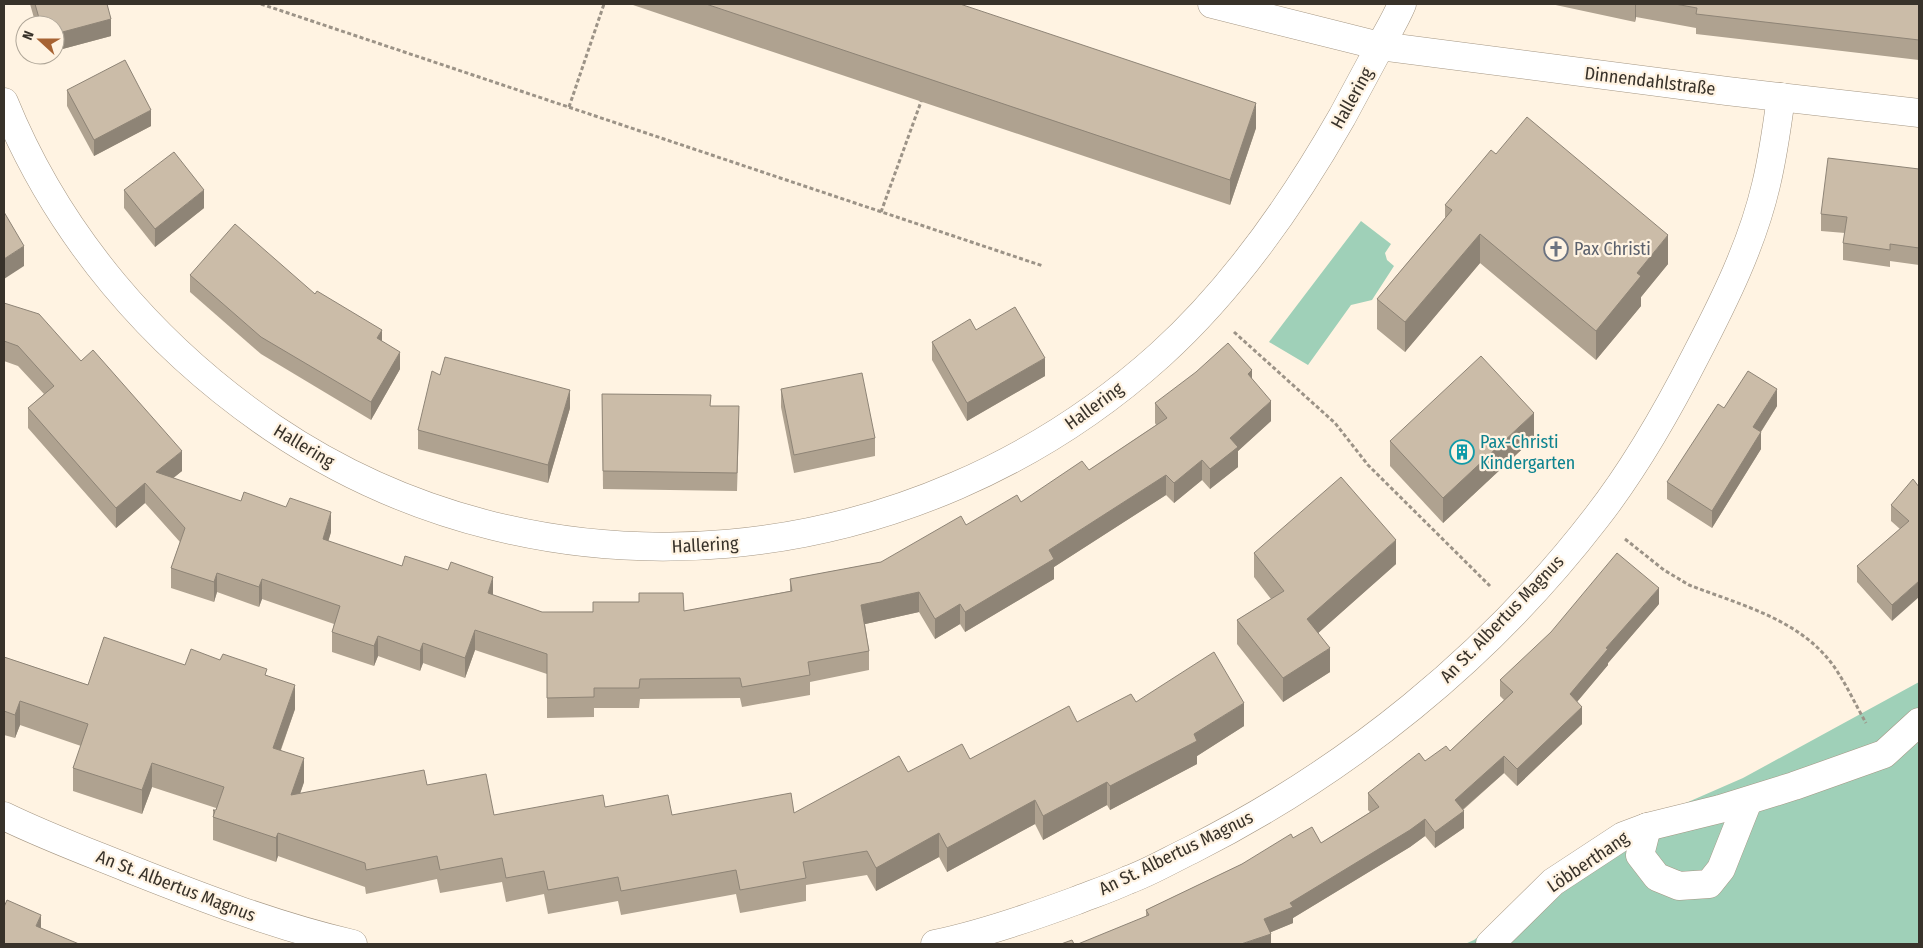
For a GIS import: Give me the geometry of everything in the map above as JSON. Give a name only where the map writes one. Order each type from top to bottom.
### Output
[{"type":"street","name":"Dinnendahlstraße","points":[[1212,4],[1380,46],[1919,113]]},
{"type":"street","points":[[1380,46],[1402,4]]},
{"type":"street","name":"Hallering","points":[[4,102],[18,137],[49,195],[117,289],[147,321],[203,374],[245,408],[296,443],[350,473],[403,496],[464,518],[526,533],[600,544],[665,548],[740,544],[815,532],[881,515],[954,488],[994,469],[1048,439],[1104,400],[1160,355],[1208,307],[1266,236],[1316,163],[1380,46]]},
{"type":"street","name":"An St. Albertus Magnus","points":[[935,944],[1030,918],[1131,880],[1235,828],[1324,773],[1404,714],[1468,660],[1516,611],[1597,517],[1651,437],[1680,387],[1725,299],[1754,225],[1766,189],[1774,152],[1781,97]]},
{"type":"street","name":"Löbberthang","points":[[1490,944],[1553,882],[1623,836],[1647,827],[1720,809],[1884,754],[1919,722]]},
{"type":"street","name":"Löbberthang","points":[[1647,827],[1640,855],[1657,877],[1679,886],[1709,884],[1721,869],[1748,800]]},
{"type":"street","name":"An St. Albertus Magnus","points":[[4,816],[37,832],[225,905],[261,918],[353,944]]},
{"type":"path","points":[[261,4],[1043,266]]},
{"type":"path","points":[[569,107],[604,4]]},
{"type":"path","points":[[881,212],[924,94]]},
{"type":"path","points":[[1208,307],[1334,423],[1368,465],[1516,611]]},
{"type":"path","points":[[1597,517],[1676,578],[1689,585],[1776,619],[1795,629],[1812,642],[1830,661],[1884,754]]},
{"type":"green space","points":[[1361,221],[1391,244],[1385,253],[1387,260],[1394,266],[1372,300],[1351,305],[1308,365],[1269,342]]},
{"type":"green space","points":[[1919,682],[1919,944],[1465,944],[1474,940],[1601,840],[1743,778]]},
{"type":"building","points":[[35,4],[107,4],[111,19],[65,31],[65,15],[38,15]]},
{"type":"building","points":[[706,4],[960,4],[1256,103],[1230,180]]},
{"type":"building","points":[[1675,4],[1919,4],[1919,40],[1696,14],[1697,8]]},
{"type":"building","points":[[125,60],[151,110],[94,140],[67,90]]},
{"type":"building","name":"Pax Christi","points":[[1527,117],[1668,235],[1637,273],[1641,276],[1596,331],[1480,234],[1405,322],[1377,299],[1452,210],[1445,205],[1491,150],[1496,154]]},
{"type":"building","points":[[174,152],[204,190],[155,229],[124,190]]},
{"type":"building","points":[[1828,158],[1919,169],[1919,248],[1890,244],[1890,250],[1843,243],[1847,217],[1821,214]]},
{"type":"building","points":[[4,212],[24,246],[4,259]]},
{"type":"building","points":[[235,224],[315,294],[317,291],[382,330],[377,338],[400,352],[371,402],[261,337],[190,275]]},
{"type":"building","points":[[4,303],[39,314],[81,361],[93,350],[182,451],[156,472],[241,501],[244,492],[286,507],[290,498],[331,512],[323,539],[402,566],[405,556],[448,570],[451,562],[493,577],[488,593],[542,612],[593,612],[593,602],[639,602],[639,593],[683,593],[684,611],[792,591],[790,579],[881,562],[961,516],[966,525],[1017,495],[1021,502],[1082,461],[1089,470],[1167,418],[1155,403],[1196,372],[1228,343],[1252,370],[1248,374],[1271,401],[1230,438],[1238,447],[1210,469],[1202,460],[1174,483],[1166,475],[1049,550],[1054,559],[965,612],[960,604],[935,619],[919,592],[861,605],[869,651],[808,662],[810,675],[742,687],[740,678],[640,679],[639,688],[594,688],[594,697],[547,698],[547,654],[475,630],[465,658],[423,643],[420,651],[378,636],[374,646],[332,632],[340,606],[262,579],[259,587],[217,573],[214,582],[171,568],[185,528],[145,483],[116,508],[28,408],[54,386],[18,346],[4,341]]},
{"type":"building","points":[[1015,307],[1045,358],[967,403],[932,342],[970,319],[976,330]]},
{"type":"building","name":"Pax-Christi Kindergarten","points":[[1481,356],[1534,413],[1443,498],[1390,441]]},
{"type":"building","points":[[445,357],[570,390],[548,465],[418,430],[432,371],[440,375]]},
{"type":"building","points":[[1748,371],[1777,389],[1753,427],[1761,432],[1712,511],[1667,482],[1718,404],[1724,408]]},
{"type":"building","points":[[862,373],[875,438],[794,455],[781,389]]},
{"type":"building","points":[[602,394],[711,395],[710,406],[739,406],[737,473],[603,471]]},
{"type":"building","points":[[1341,477],[1396,540],[1307,619],[1330,648],[1283,678],[1237,620],[1284,591],[1254,553]]},
{"type":"building","points":[[1913,479],[1919,487],[1919,581],[1892,605],[1857,566],[1909,521],[1891,505]]},
{"type":"building","points":[[1617,553],[1659,588],[1606,648],[1608,649],[1570,694],[1582,707],[1517,769],[1504,756],[1455,800],[1464,811],[1435,832],[1425,819],[1290,903],[1293,907],[1264,919],[1271,934],[1241,944],[1078,944],[1149,915],[1146,910],[1242,864],[1291,834],[1293,838],[1312,827],[1321,843],[1379,807],[1368,793],[1419,753],[1425,761],[1446,746],[1450,751],[1513,692],[1500,680],[1551,632]]},
{"type":"building","points":[[104,637],[185,665],[191,649],[220,660],[223,654],[267,669],[265,675],[295,685],[273,748],[304,758],[291,795],[424,770],[427,785],[486,774],[494,815],[603,795],[605,807],[668,795],[672,815],[791,793],[794,813],[899,756],[908,772],[962,744],[970,759],[1069,706],[1077,722],[1131,694],[1136,702],[1214,652],[1244,703],[1194,734],[1197,741],[1110,786],[1107,782],[1043,816],[1035,800],[947,848],[939,833],[876,868],[867,851],[803,862],[806,878],[740,890],[736,870],[621,891],[618,877],[548,890],[544,871],[506,878],[502,858],[440,870],[437,856],[366,870],[365,863],[278,833],[276,838],[213,817],[215,811],[213,810],[216,810],[224,787],[152,763],[142,790],[73,768],[88,724],[20,701],[15,715],[4,711],[4,657],[88,685]]},
{"type":"building","points":[[7,900],[41,915],[36,926],[79,944],[4,944],[4,907]]},
{"type":"building","points":[[1072,940],[1074,944],[1061,944]]},
{"type":"place","name":"Pax Christi","points":[[1556,249]]},
{"type":"place","name":"Pax-Christi Kindergarten","points":[[1462,452]]}]
